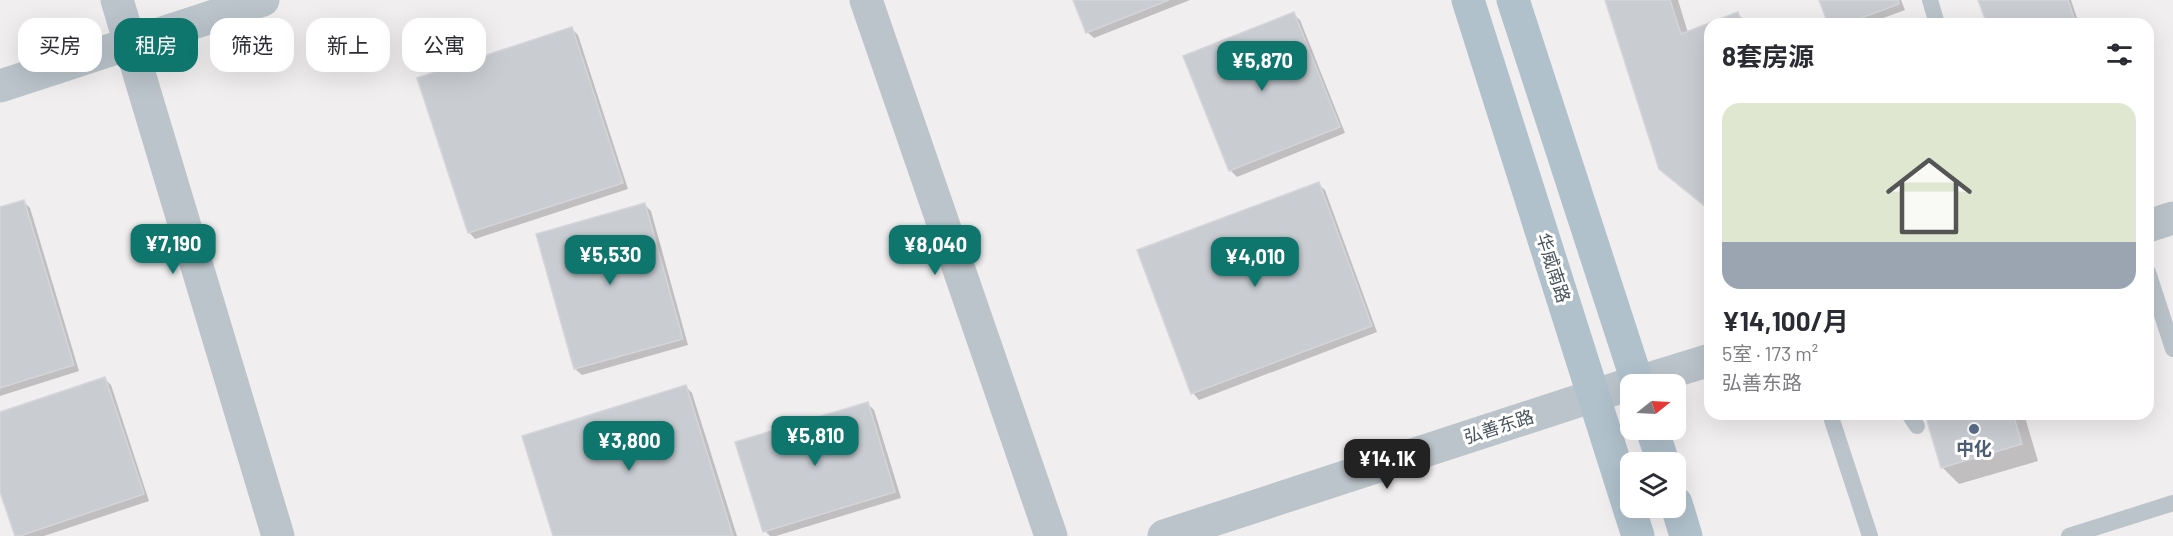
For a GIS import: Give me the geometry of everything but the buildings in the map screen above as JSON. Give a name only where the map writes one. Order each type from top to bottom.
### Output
[{"type":"main road","name":"华威南路","points":[[1468,0],[1638,536]]},
{"type":"main road","points":[[1514,0],[1632,374]]},
{"type":"main road","points":[[1681,518],[1686,536]]},
{"type":"street","points":[[117,0],[122,18]]},
{"type":"street","points":[[198,21],[263,0]]},
{"type":"street","points":[[866,0],[1052,536]]},
{"type":"street","points":[[0,86],[114,48]]},
{"type":"street","points":[[139,72],[278,536]]},
{"type":"street","points":[[2154,224],[2173,218]]},
{"type":"street","name":"弘善东路","points":[[1666,374],[1704,362]]},
{"type":"street","name":"弘善东路","points":[[1164,536],[1620,388]]},
{"type":"lane","points":[[1930,0],[1934,18]]},
{"type":"lane","points":[[2154,290],[2173,349]]},
{"type":"lane","points":[[1832,420],[1869,536]]},
{"type":"lane","points":[[2069,536],[2173,503]]},
{"type":"place","name":"中化","points":[[1974,429]]}]
